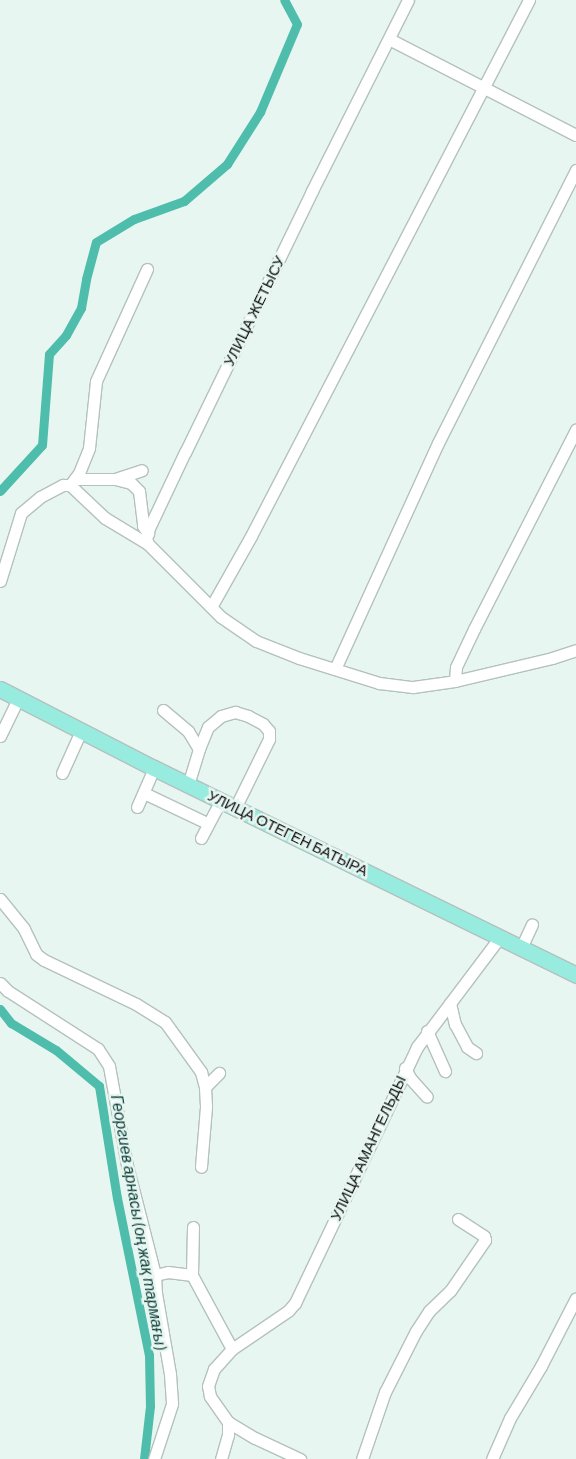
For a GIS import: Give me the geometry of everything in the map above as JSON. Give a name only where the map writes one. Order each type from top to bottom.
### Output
[{"type":"main road","name":"УЛИЦА ОТЕГЕН БАТЫРА","points":[[0,689],[188,785],[575,974]]},
{"type":"street","name":"УЛИЦА ЖЕТЫСУ","points":[[148,538],[277,261],[408,0]]},
{"type":"street","points":[[211,607],[251,536],[529,0]]},
{"type":"street","points":[[388,40],[576,135]]},
{"type":"street","points":[[335,670],[438,443],[576,170]]},
{"type":"street","points":[[72,482],[89,448],[96,381],[147,269]]},
{"type":"street","points":[[455,681],[456,667],[474,629],[576,430]]},
{"type":"street","points":[[0,581],[21,513],[40,497],[72,482],[115,479],[142,470]]},
{"type":"street","points":[[115,479],[132,483],[139,492],[143,526],[148,538],[211,607],[256,640],[335,670],[398,687],[413,687],[455,681],[552,658],[576,650]]},
{"type":"street","points":[[72,482],[105,518],[148,538]]},
{"type":"street","points":[[0,736],[18,698]]},
{"type":"street","points":[[163,710],[188,731],[198,749]]},
{"type":"street","points":[[188,785],[198,749],[208,727],[221,716],[235,712],[263,724],[270,731],[269,739],[236,808]]},
{"type":"street","points":[[62,773],[81,731]]},
{"type":"street","points":[[137,807],[154,768]]},
{"type":"street","points":[[144,792],[208,822]]},
{"type":"street","points":[[201,838],[221,800]]},
{"type":"street","points":[[0,899],[24,929],[36,954],[44,960],[159,1016],[201,1072],[205,1087],[206,1107],[201,1167]]},
{"type":"street","points":[[521,948],[532,924]]},
{"type":"street","name":"УЛИЦА АМАНГЕЛЬДЫ","points":[[228,1422],[210,1396],[208,1386],[214,1369],[232,1349],[288,1311],[295,1303],[406,1068],[427,1031],[500,938]]},
{"type":"street","points":[[0,983],[8,991],[98,1049],[110,1066],[128,1165],[155,1275],[172,1404],[154,1459]]},
{"type":"street","points":[[450,1003],[455,1024],[467,1047],[476,1053]]},
{"type":"street","points":[[427,1031],[445,1071]]},
{"type":"street","points":[[406,1068],[410,1078],[427,1097]]},
{"type":"street","points":[[205,1087],[219,1073]]},
{"type":"street","points":[[362,1459],[385,1392],[429,1311],[450,1292],[485,1240],[484,1236],[458,1219]]},
{"type":"street","points":[[193,1227],[192,1275],[232,1349]]},
{"type":"street","points":[[155,1275],[168,1272],[192,1275]]},
{"type":"street","points":[[492,1459],[510,1418],[541,1366],[576,1298]]},
{"type":"street","points":[[220,1459],[228,1435],[228,1422]]},
{"type":"street","points":[[228,1422],[255,1438],[300,1459]]},
{"type":"waterway","name":"Георгиев арнасы (оң жақ тармағы)","points":[[0,491],[42,445],[49,354],[66,335],[81,308],[86,279],[96,242],[134,219],[184,201],[227,164],[260,112],[297,24],[284,0]]},
{"type":"waterway","name":"Георгиев арнасы (оң жақ тармағы)","points":[[0,1009],[11,1023],[56,1050],[99,1086],[117,1198],[149,1355],[150,1406],[144,1459]]}]
